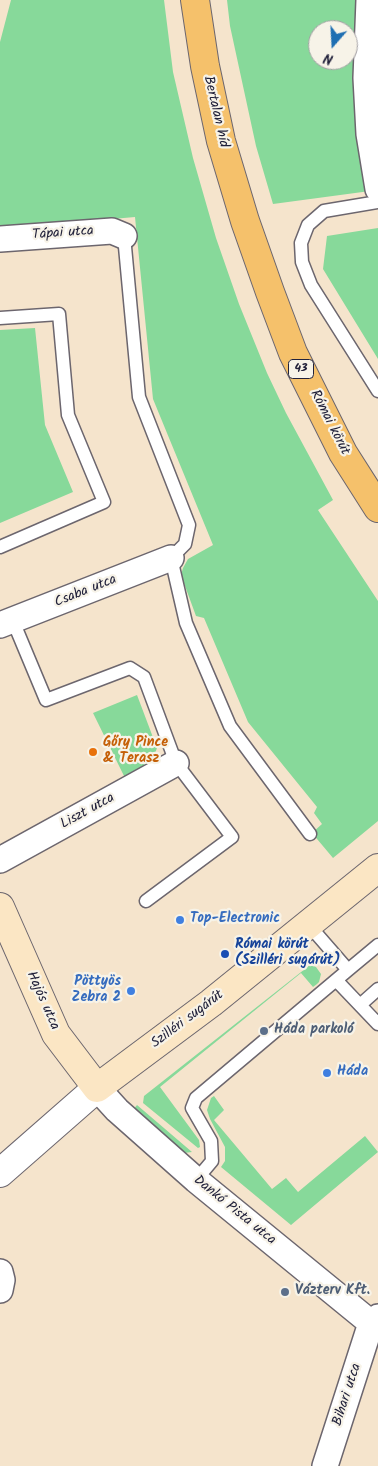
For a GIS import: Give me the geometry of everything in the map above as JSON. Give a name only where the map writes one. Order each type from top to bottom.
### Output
[{"type":"main road","name":"Bertalan híd","points":[[195,0],[205,66],[219,132],[245,221]]},
{"type":"main road","name":"Római körút","points":[[245,221],[293,353],[343,452],[378,508]]},
{"type":"main road","name":"Szilléri sugárút","points":[[97,1088],[211,1003],[378,868]]},
{"type":"main road","name":"Hajós utca","points":[[0,907],[56,1034],[97,1088]]},
{"type":"street","points":[[369,0],[366,78],[369,134],[378,189]]},
{"type":"street","name":"Tápai utca","points":[[0,239],[112,230],[124,236]]},
{"type":"street","name":"Csaba utca","points":[[5,620],[171,558]]},
{"type":"street","name":"Liszt utca","points":[[0,860],[176,763]]},
{"type":"street","name":"Szilléri sugárút","points":[[0,1173],[97,1088]]},
{"type":"street","name":"Dankó Pista utca","points":[[97,1088],[117,1110],[196,1180],[376,1322]]},
{"type":"street","points":[[0,1272],[2,1280],[0,1290]]},
{"type":"street","name":"Bihari utca","points":[[325,1466],[376,1322]]},
{"type":"lane","points":[[378,202],[324,211],[308,225],[301,242],[302,262],[311,284],[378,391]]},
{"type":"lane","points":[[124,236],[138,397],[190,525],[186,544],[171,558],[186,622],[230,726],[310,834]]},
{"type":"lane","points":[[0,318],[59,314],[68,415],[104,502],[0,547]]},
{"type":"lane","points":[[5,620],[46,700],[130,668],[144,677],[176,763],[232,836],[146,901]]},
{"type":"lane","points":[[308,924],[348,970]]},
{"type":"lane","points":[[196,1180],[212,1161],[211,1141],[192,1108],[196,1098],[378,945]]},
{"type":"lane","points":[[336,980],[378,1024]]},
{"type":"lane","points":[[360,1005],[378,989]]},
{"type":"green space","points":[[11,0],[164,0],[173,72],[193,158],[216,238],[239,304],[267,373],[286,413],[333,500],[318,510],[378,601],[378,821],[333,858],[312,833],[322,824],[314,813],[317,807],[248,722],[204,618],[196,616],[181,575],[188,559],[213,545],[153,399],[135,217],[0,229],[0,42]]},
{"type":"green space","points":[[227,0],[361,0],[370,191],[273,204],[256,146],[230,26]]},
{"type":"green space","points":[[378,228],[378,359],[323,269],[327,236]]},
{"type":"green space","points":[[35,328],[45,425],[73,492],[0,523],[0,330]]},
{"type":"green space","points":[[137,695],[157,748],[151,764],[125,778],[93,713]]},
{"type":"green space","points":[[310,965],[316,967],[321,974],[317,984],[313,987],[301,973],[160,1087],[199,1140],[200,1147],[198,1148],[143,1103],[144,1096]]},
{"type":"green space","points":[[214,1096],[224,1110],[214,1120],[272,1189],[286,1178],[298,1192],[365,1136],[378,1152],[291,1225],[221,1167],[225,1161],[225,1147],[207,1110],[211,1098]]},
{"type":"green space","points":[[137,1105],[192,1152],[184,1153],[133,1110]]},
{"type":"place","name":"Gőry Pince & Terasz","points":[[93,752]]},
{"type":"place","name":"Top-Electronic","points":[[180,920]]},
{"type":"place","name":"Római körút (Szilléri sugárút)","points":[[225,954]]},
{"type":"place","name":"Pöttyös Zebra 2","points":[[131,991]]},
{"type":"place","name":"Háda parkoló","points":[[264,1031]]},
{"type":"place","name":"Háda","points":[[327,1073]]},
{"type":"place","name":"Vázterv Kft.","points":[[285,1292]]}]
